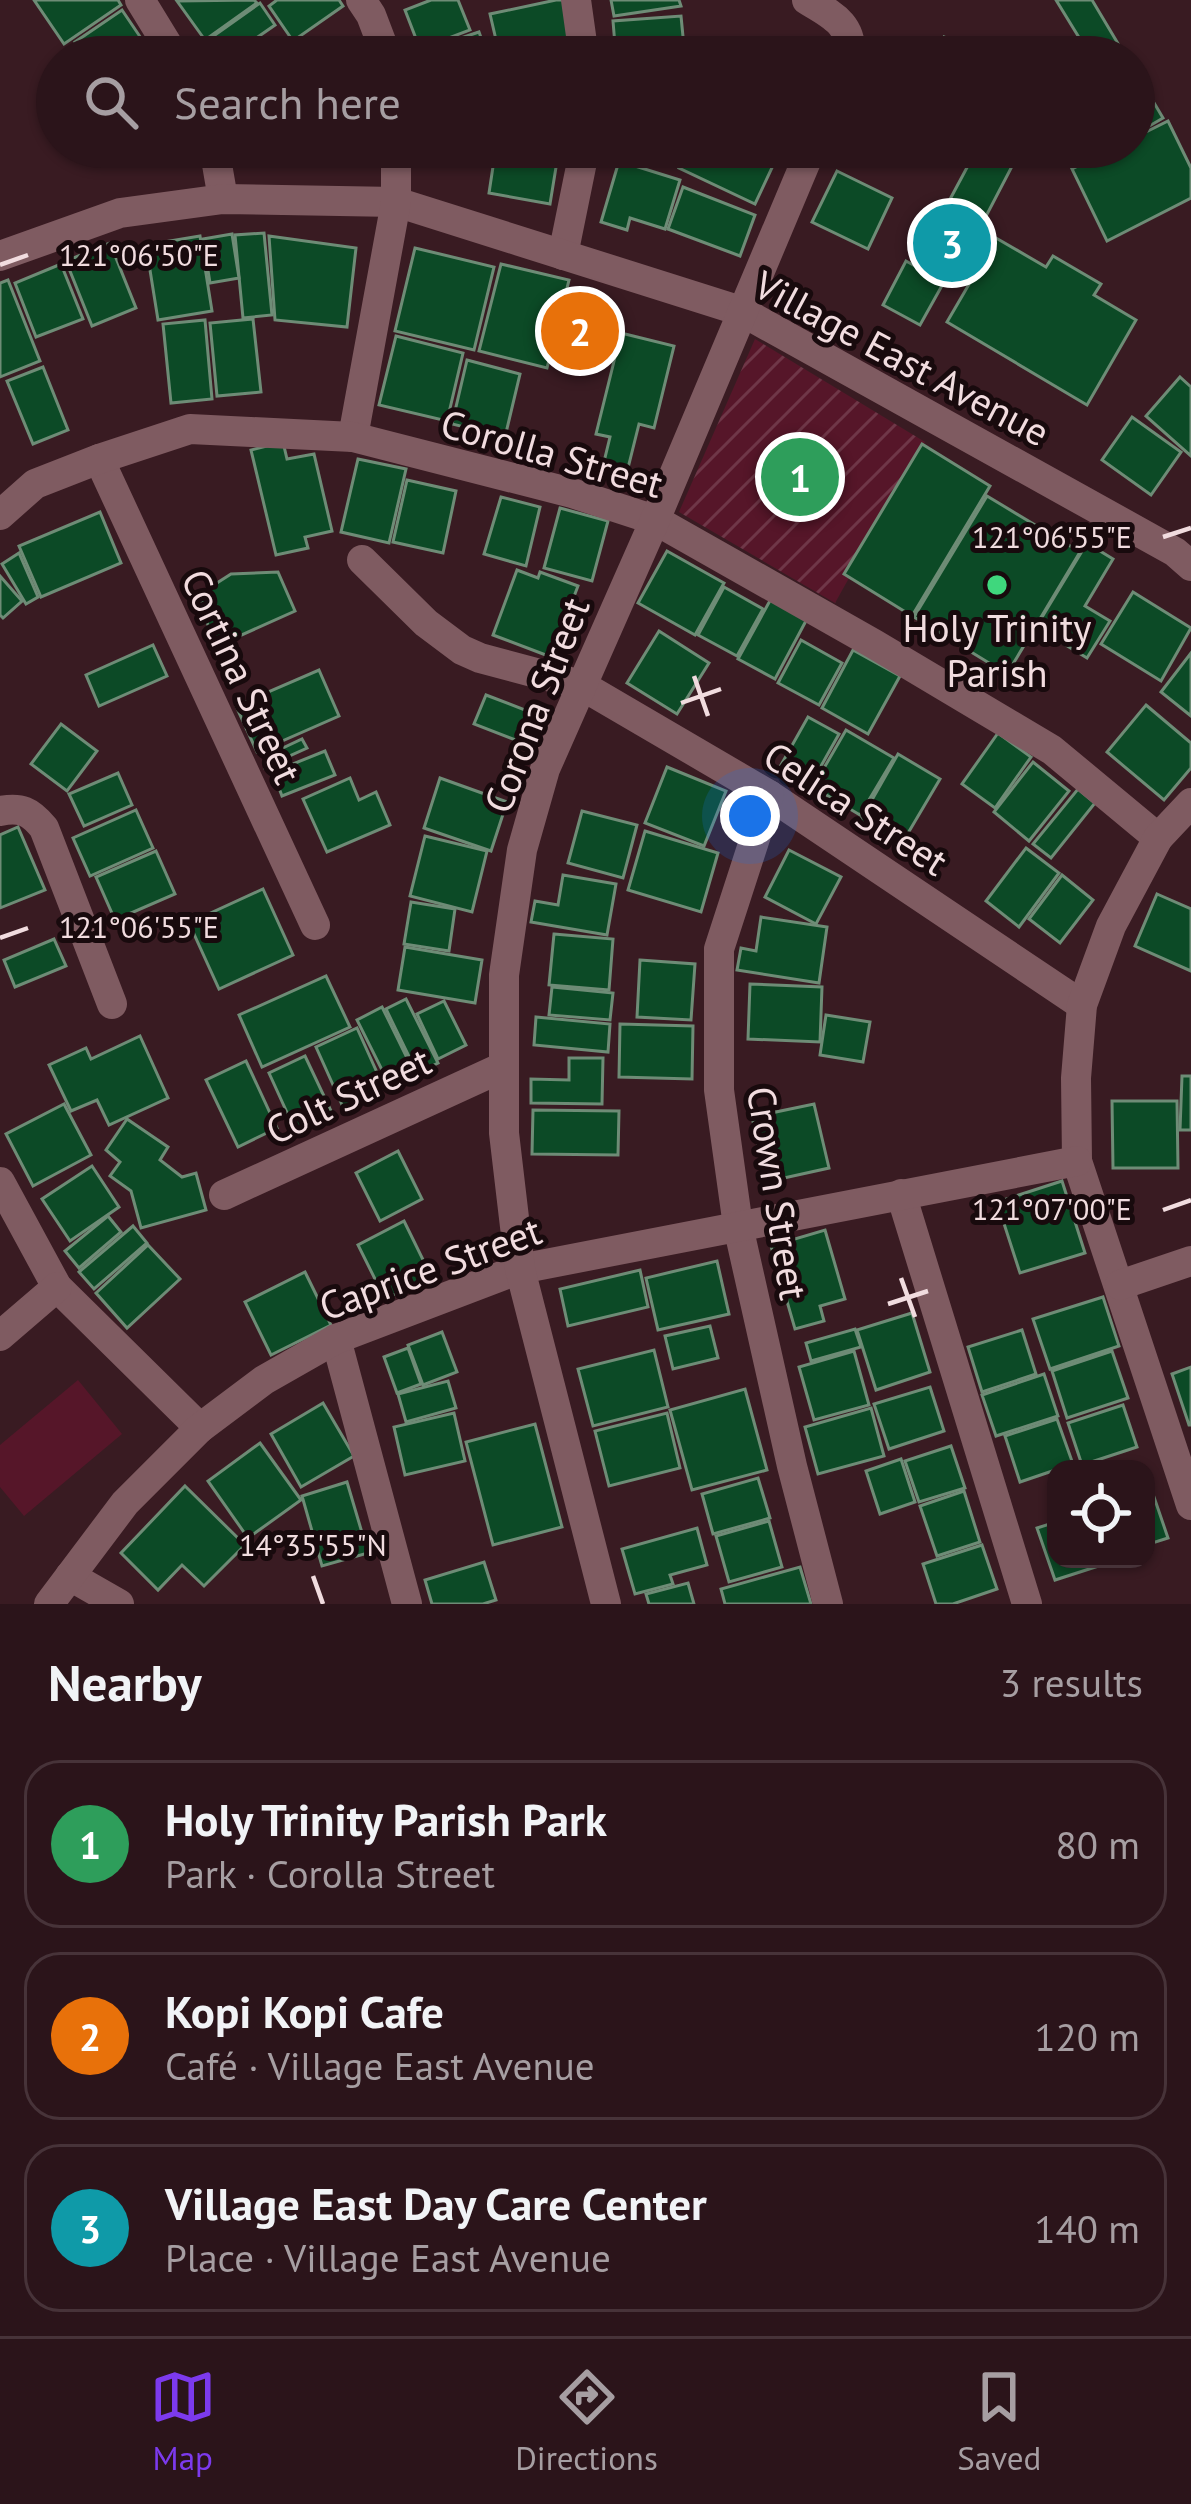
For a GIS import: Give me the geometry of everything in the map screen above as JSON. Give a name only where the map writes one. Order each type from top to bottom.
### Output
[{"type":"street","points":[[140,0],[162,36]]},
{"type":"street","points":[[361,0],[379,36]]},
{"type":"street","points":[[576,0],[581,36]]},
{"type":"street","points":[[807,0],[840,20],[848,36]]},
{"type":"street","points":[[218,168],[223,199]]},
{"type":"street","points":[[353,437],[396,202],[396,168]]},
{"type":"street","points":[[563,255],[581,168]]},
{"type":"street","name":"Corona Street","points":[[606,1604],[520,1269],[504,1133],[504,975],[522,850],[545,770],[803,168]]},
{"type":"street","name":"Village East Avenue","points":[[0,256],[120,213],[223,199],[396,202],[741,311],[1186,550]]},
{"type":"street","name":"Corolla Street","points":[[0,515],[35,484],[190,429],[353,437],[572,493],[655,520],[874,644],[1052,750],[1158,838]]},
{"type":"street","name":"Cortina Street","points":[[99,459],[316,925]]},
{"type":"street","name":"Celica Street","points":[[362,560],[462,650],[581,686],[770,795],[1082,1005]]},
{"type":"street","name":"Crown Street","points":[[770,795],[719,949],[719,1090],[738,1226],[828,1604]]},
{"type":"street","points":[[1191,803],[1158,838],[1111,926],[1082,1005],[1076,1078],[1077,1161],[1191,1504]]},
{"type":"street","points":[[0,811],[20,808],[44,828],[112,1004]]},
{"type":"street","name":"Colt Street","points":[[224,1195],[503,1066]]},
{"type":"street","name":"Caprice Street","points":[[49,1604],[125,1503],[200,1428],[264,1380],[336,1339],[520,1269],[1077,1161]]},
{"type":"street","points":[[0,1182],[57,1287],[200,1428]]},
{"type":"street","points":[[901,1194],[1027,1604]]},
{"type":"street","points":[[1120,1286],[1191,1261]]},
{"type":"street","points":[[0,1336],[57,1287]]},
{"type":"street","points":[[336,1339],[406,1604]]},
{"type":"street","points":[[70,1576],[118,1604]]},
{"type":"shaded area","points":[[755,339],[925,442],[835,603],[679,512]]},
{"type":"shaded area","points":[[78,1380],[122,1434],[24,1516],[0,1487],[0,1445]]},
{"type":"building","points":[[34,0],[118,0],[121,5],[76,36],[59,36]]},
{"type":"building","points":[[277,0],[339,0],[343,6],[300,36],[290,36],[269,6]]},
{"type":"building","points":[[431,0],[458,0],[470,30],[454,36],[415,36],[405,10]]},
{"type":"building","points":[[565,0],[573,36],[495,36],[490,14]]},
{"type":"building","points":[[611,0],[679,0],[681,6],[614,16]]},
{"type":"building","points":[[1056,0],[1092,0],[1113,36],[1078,36]]},
{"type":"building","points":[[177,1],[257,3],[211,36],[202,36]]},
{"type":"building","points":[[260,3],[275,25],[259,36],[214,36]]},
{"type":"building","points":[[122,10],[140,36],[84,36]]},
{"type":"building","points":[[681,16],[683,36],[614,36],[613,21]]},
{"type":"building","points":[[1168,121],[1191,168],[1191,198],[1107,241],[1072,169],[1155,168],[1155,128]]},
{"type":"building","points":[[493,168],[556,168],[550,204],[489,193]]},
{"type":"building","points":[[617,168],[641,168],[680,180],[665,229],[630,218],[627,230],[601,222]]},
{"type":"building","points":[[679,168],[772,168],[755,204]]},
{"type":"building","points":[[967,168],[1011,168],[983,222],[948,203]]},
{"type":"building","points":[[837,171],[892,198],[868,249],[812,222]]},
{"type":"building","points":[[683,187],[755,215],[740,256],[668,229]]},
{"type":"building","points":[[951,211],[979,228],[952,275],[924,259]]},
{"type":"building","points":[[264,233],[272,315],[243,318],[235,235]]},
{"type":"building","points":[[232,234],[239,278],[210,283],[203,239]]},
{"type":"building","points":[[200,236],[212,311],[158,320],[146,245]]},
{"type":"building","points":[[269,236],[356,248],[347,327],[275,320]]},
{"type":"building","points":[[996,238],[1046,267],[1053,256],[1101,284],[1094,295],[1136,320],[1087,405],[947,322]]},
{"type":"building","points":[[110,243],[136,308],[92,326],[66,261]]},
{"type":"building","points":[[415,248],[494,267],[474,350],[395,331]]},
{"type":"building","points":[[906,261],[944,282],[920,325],[883,305]]},
{"type":"building","points":[[61,264],[83,319],[36,337],[15,283]]},
{"type":"building","points":[[501,264],[569,280],[547,368],[479,351]]},
{"type":"building","points":[[8,280],[40,361],[0,377],[0,283]]},
{"type":"building","points":[[567,299],[588,304],[573,365],[552,360]]},
{"type":"building","points":[[253,319],[261,392],[217,396],[210,323]]},
{"type":"building","points":[[205,320],[212,399],[171,403],[163,324]]},
{"type":"building","points":[[621,333],[674,346],[654,428],[639,424],[627,472],[603,466],[610,437],[596,434]]},
{"type":"building","points":[[396,336],[463,353],[447,421],[379,405]]},
{"type":"building","points":[[467,360],[520,374],[505,437],[452,424]]},
{"type":"building","points":[[43,367],[68,430],[33,444],[7,381]]},
{"type":"building","points":[[1180,377],[1191,387],[1191,456],[1146,416]]},
{"type":"building","points":[[1132,417],[1181,452],[1151,495],[1102,460]]},
{"type":"building","points":[[283,442],[287,459],[314,454],[332,531],[305,537],[308,548],[276,555],[251,450]]},
{"type":"building","points":[[922,444],[990,486],[912,616],[844,574]]},
{"type":"building","points":[[358,459],[406,469],[389,543],[341,532]]},
{"type":"building","points":[[407,480],[456,491],[443,553],[393,542]]},
{"type":"building","name":"Holy Trinity Parish","points":[[987,496],[1080,552],[1007,674],[914,617]]},
{"type":"building","points":[[501,497],[540,507],[526,566],[484,554]]},
{"type":"building","points":[[560,508],[608,521],[592,581],[544,568]]},
{"type":"building","points":[[100,512],[121,563],[41,597],[19,546]]},
{"type":"building","points":[[1087,543],[1113,559],[1085,606],[1110,621],[1087,658],[1036,627]]},
{"type":"building","points":[[667,551],[724,583],[695,635],[638,603]]},
{"type":"building","points":[[19,553],[38,597],[26,604],[2,564]]},
{"type":"building","points":[[517,570],[538,578],[540,572],[578,586],[551,657],[493,635]]},
{"type":"building","points":[[278,572],[295,611],[217,646],[200,606],[206,590],[231,574]]},
{"type":"building","points":[[0,576],[22,601],[3,618],[0,615]]},
{"type":"building","points":[[724,587],[763,609],[737,656],[698,635]]},
{"type":"building","points":[[1133,592],[1191,628],[1161,681],[1101,644]]},
{"type":"building","points":[[772,597],[808,617],[775,679],[738,659]]},
{"type":"building","points":[[659,631],[709,663],[677,714],[627,683]]},
{"type":"building","points":[[801,640],[842,663],[819,705],[778,683]]},
{"type":"building","points":[[153,645],[167,676],[99,706],[86,675]]},
{"type":"building","points":[[853,650],[900,676],[868,734],[822,708]]},
{"type":"building","points":[[1191,653],[1191,716],[1161,692]]},
{"type":"building","points":[[319,670],[339,716],[257,752],[236,706]]},
{"type":"building","points":[[486,695],[538,715],[526,744],[474,724]]},
{"type":"building","points":[[1146,705],[1191,743],[1191,768],[1164,800],[1107,752]]},
{"type":"building","points":[[808,717],[839,734],[812,782],[781,765]]},
{"type":"building","points":[[61,724],[97,751],[67,791],[31,764]]},
{"type":"building","points":[[846,730],[894,758],[860,815],[813,787]]},
{"type":"building","points":[[998,733],[1031,757],[995,808],[962,784]]},
{"type":"building","points":[[302,739],[307,748],[265,767],[266,756]]},
{"type":"building","points":[[325,751],[335,775],[282,796],[273,772]]},
{"type":"building","points":[[898,754],[940,779],[901,845],[860,821]]},
{"type":"building","points":[[1033,762],[1069,791],[1029,841],[994,812]]},
{"type":"building","points":[[667,767],[726,791],[704,846],[645,823]]},
{"type":"building","points":[[118,773],[132,805],[84,826],[69,794]]},
{"type":"building","points":[[350,778],[359,800],[376,792],[390,825],[327,852],[303,799]]},
{"type":"building","points":[[440,778],[507,802],[491,851],[424,828]]},
{"type":"building","points":[[1078,789],[1095,803],[1051,858],[1033,844]]},
{"type":"building","points":[[136,810],[153,848],[90,876],[73,838]]},
{"type":"building","points":[[582,811],[637,825],[623,878],[568,863]]},
{"type":"building","points":[[18,827],[45,890],[0,908],[0,835]]},
{"type":"building","points":[[645,831],[718,853],[701,912],[628,890]]},
{"type":"building","points":[[425,836],[487,851],[472,912],[410,896]]},
{"type":"building","points":[[1026,848],[1059,873],[1019,927],[986,901]]},
{"type":"building","points":[[789,850],[841,877],[816,924],[765,897]]},
{"type":"building","points":[[156,851],[175,894],[115,920],[96,877]]},
{"type":"building","points":[[563,875],[616,884],[607,935],[531,922],[535,901],[558,905]]},
{"type":"building","points":[[1062,875],[1093,900],[1060,943],[1029,919]]},
{"type":"building","points":[[263,889],[293,955],[219,989],[189,923]]},
{"type":"building","points":[[1157,894],[1191,909],[1191,971],[1135,946]]},
{"type":"building","points":[[411,902],[455,909],[449,951],[404,944]]},
{"type":"building","points":[[761,917],[827,927],[819,983],[737,970],[741,948],[756,951]]},
{"type":"building","points":[[554,934],[613,939],[609,990],[549,985]]},
{"type":"building","points":[[54,939],[66,966],[15,987],[4,960]]},
{"type":"building","points":[[405,947],[482,960],[475,1003],[398,990]]},
{"type":"building","points":[[640,960],[695,964],[691,1020],[637,1017]]},
{"type":"building","points":[[326,976],[350,1027],[262,1067],[239,1015]]},
{"type":"building","points":[[750,984],[822,987],[820,1042],[748,1039]]},
{"type":"building","points":[[552,987],[613,993],[610,1020],[549,1015]]},
{"type":"building","points":[[406,999],[438,1063],[417,1073],[386,1009]]},
{"type":"building","points":[[444,1001],[466,1045],[438,1059],[417,1014]]},
{"type":"building","points":[[382,1007],[414,1072],[389,1084],[357,1020]]},
{"type":"building","points":[[826,1015],[870,1022],[863,1062],[820,1055]]},
{"type":"building","points":[[536,1017],[610,1024],[608,1052],[534,1045]]},
{"type":"building","points":[[620,1024],[693,1026],[692,1079],[619,1077]]},
{"type":"building","points":[[357,1028],[384,1088],[343,1107],[316,1047]]},
{"type":"building","points":[[140,1036],[168,1098],[109,1125],[97,1100],[71,1111],[49,1065],[86,1048],[91,1059]]},
{"type":"building","points":[[305,1056],[332,1113],[295,1130],[269,1073]]},
{"type":"building","points":[[569,1058],[603,1058],[602,1104],[531,1103],[531,1079],[569,1080]]},
{"type":"building","points":[[246,1061],[277,1128],[238,1147],[206,1080]]},
{"type":"building","points":[[1182,1076],[1191,1076],[1191,1130],[1180,1130]]},
{"type":"building","points":[[1112,1101],[1177,1101],[1178,1168],[1113,1168]]},
{"type":"building","points":[[64,1104],[91,1155],[33,1186],[6,1134]]},
{"type":"building","points":[[814,1104],[829,1168],[766,1182],[752,1117]]},
{"type":"building","points":[[533,1110],[619,1111],[618,1155],[532,1154]]},
{"type":"building","points":[[127,1119],[168,1147],[160,1160],[182,1177],[196,1173],[206,1210],[141,1228],[131,1191],[110,1176],[120,1162],[106,1150]]},
{"type":"building","points":[[398,1151],[422,1199],[380,1221],[356,1173]]},
{"type":"building","points":[[92,1166],[119,1207],[70,1241],[42,1199]]},
{"type":"building","points":[[1062,1181],[1085,1253],[1020,1273],[997,1202]]},
{"type":"building","points":[[108,1216],[121,1232],[79,1268],[65,1251]]},
{"type":"building","points":[[404,1221],[431,1276],[385,1299],[358,1245]]},
{"type":"building","points":[[133,1226],[147,1243],[94,1289],[79,1272]]},
{"type":"building","points":[[825,1230],[845,1299],[820,1306],[824,1321],[795,1329],[771,1246]]},
{"type":"building","points":[[148,1245],[180,1279],[127,1328],[96,1293]]},
{"type":"building","points":[[717,1261],[729,1314],[658,1330],[646,1278]]},
{"type":"building","points":[[640,1270],[648,1307],[568,1326],[560,1289]]},
{"type":"building","points":[[305,1272],[331,1325],[271,1355],[245,1302]]},
{"type":"building","points":[[1103,1297],[1119,1346],[1050,1369],[1033,1319]]},
{"type":"building","points":[[912,1313],[930,1372],[876,1390],[857,1330]]},
{"type":"building","points":[[710,1326],[718,1358],[673,1369],[665,1336]]},
{"type":"building","points":[[855,1329],[861,1347],[811,1361],[806,1343]]},
{"type":"building","points":[[1022,1330],[1036,1374],[982,1392],[968,1347]]},
{"type":"building","points":[[442,1332],[457,1372],[423,1385],[408,1345]]},
{"type":"building","points":[[408,1348],[421,1384],[397,1393],[384,1357]]},
{"type":"building","points":[[654,1350],[668,1407],[593,1426],[578,1369]]},
{"type":"building","points":[[854,1351],[869,1405],[814,1420],[799,1367]]},
{"type":"building","points":[[1112,1351],[1128,1398],[1067,1418],[1052,1371]]},
{"type":"building","points":[[1191,1367],[1191,1425],[1189,1425],[1172,1374]]},
{"type":"building","points":[[1044,1374],[1058,1416],[996,1436],[982,1395]]},
{"type":"building","points":[[448,1381],[456,1408],[406,1422],[398,1394]]},
{"type":"building","points":[[930,1387],[944,1431],[889,1449],[874,1404]]},
{"type":"building","points":[[745,1389],[767,1470],[692,1490],[670,1410]]},
{"type":"building","points":[[323,1403],[354,1456],[301,1487],[271,1434]]},
{"type":"building","points":[[1123,1405],[1137,1447],[1097,1460],[1080,1460],[1068,1423]]},
{"type":"building","points":[[871,1408],[884,1456],[818,1474],[805,1427]]},
{"type":"building","points":[[454,1413],[465,1461],[405,1475],[394,1427]]},
{"type":"building","points":[[667,1413],[680,1468],[609,1486],[595,1431]]},
{"type":"building","points":[[1057,1419],[1072,1460],[1047,1460],[1047,1473],[1020,1482],[1005,1436]]},
{"type":"building","points":[[535,1424],[562,1527],[493,1545],[466,1442]]},
{"type":"building","points":[[260,1443],[301,1500],[248,1538],[208,1481]]},
{"type":"building","points":[[951,1446],[965,1488],[919,1502],[905,1461]]},
{"type":"building","points":[[901,1459],[915,1502],[880,1514],[866,1471]]},
{"type":"building","points":[[758,1478],[770,1518],[713,1534],[702,1494]]},
{"type":"building","points":[[347,1482],[368,1553],[322,1566],[302,1496]]},
{"type":"building","points":[[185,1486],[245,1545],[204,1586],[182,1565],[158,1590],[121,1553]]},
{"type":"building","points":[[964,1491],[980,1542],[937,1556],[920,1506]]},
{"type":"building","points":[[1155,1500],[1168,1538],[1155,1542]]},
{"type":"building","points":[[769,1521],[782,1567],[729,1582],[716,1536]]},
{"type":"building","points":[[1047,1525],[1047,1557],[1037,1528]]},
{"type":"building","points":[[697,1528],[707,1565],[670,1575],[673,1584],[635,1594],[622,1549]]},
{"type":"building","points":[[982,1545],[997,1589],[953,1604],[936,1604],[923,1564]]},
{"type":"building","points":[[484,1562],[496,1600],[432,1604],[425,1580]]},
{"type":"building","points":[[800,1567],[811,1604],[725,1604],[721,1589]]},
{"type":"building","points":[[1051,1568],[1092,1568],[1055,1580]]},
{"type":"building","points":[[688,1583],[694,1604],[649,1604],[646,1594]]},
{"type":"place","name":"Village East Day Care Center","points":[[952,243]]},
{"type":"place","name":"Kopi Kopi Cafe","points":[[580,331]]},
{"type":"place","name":"Holy Trinity Parish Park","points":[[800,477]]},
{"type":"place","name":"Holy Trinity Parish","points":[[997,585]]}]
